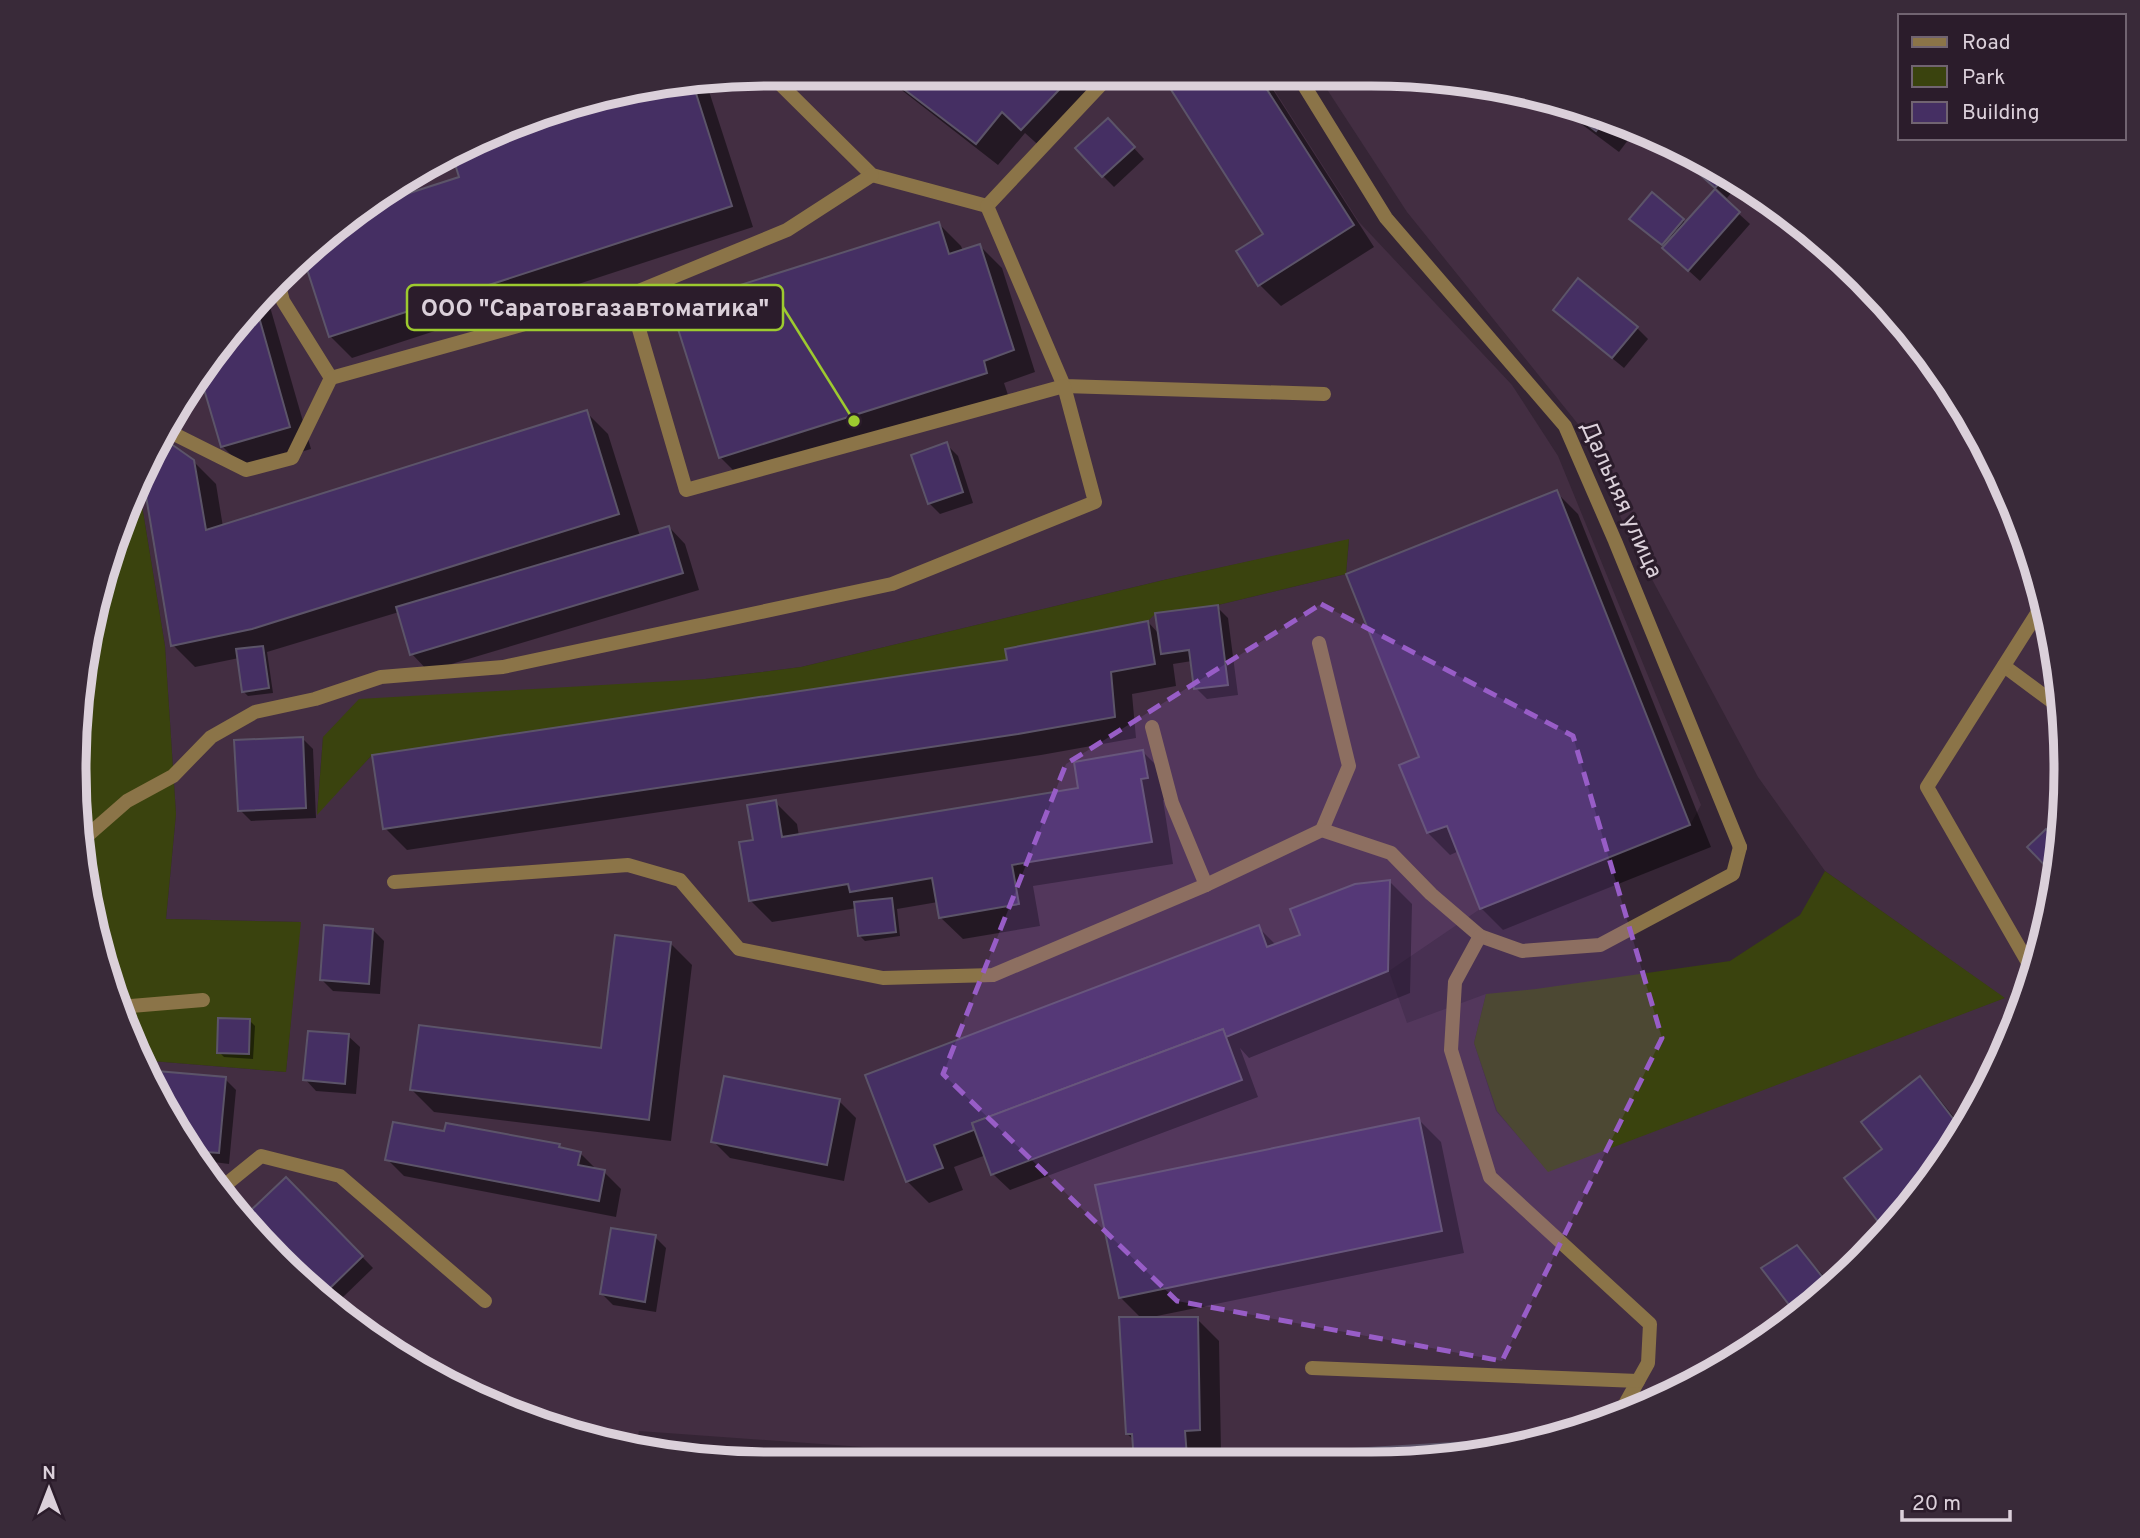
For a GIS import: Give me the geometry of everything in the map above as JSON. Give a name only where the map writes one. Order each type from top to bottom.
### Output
[{"type":"street","points":[[781,86],[872,175],[987,206]]},
{"type":"street","points":[[987,206],[1100,86]]},
{"type":"street","name":"Дальняя улица","points":[[1308,86],[1386,218],[1565,426],[1740,847],[1733,874],[1600,945],[1522,951],[1480,936]]},
{"type":"street","points":[[173,434],[246,470],[292,458],[331,377],[629,295],[787,230],[872,175]]},
{"type":"street","points":[[89,834],[127,801],[173,776],[211,737],[256,712],[315,699],[381,677],[503,667],[892,584],[1095,502],[1064,386],[987,206]]},
{"type":"street","points":[[281,292],[283,301],[331,377]]},
{"type":"street","points":[[629,295],[686,490],[1064,386],[1324,394]]},
{"type":"street","points":[[2027,960],[1927,787],[2036,615]]},
{"type":"street","points":[[394,882],[628,865],[680,880],[739,949],[883,978],[992,975],[1206,885],[1322,831],[1349,766],[1319,643]]},
{"type":"street","points":[[2004,666],[2050,700]]},
{"type":"street","points":[[1152,727],[1171,803],[1206,885]]},
{"type":"street","points":[[1322,831],[1391,853],[1431,894],[1480,936],[1455,982],[1451,1050],[1490,1177],[1650,1324],[1648,1363],[1626,1402]]},
{"type":"street","points":[[129,1006],[203,1000]]},
{"type":"street","points":[[227,1185],[261,1156],[340,1176],[485,1301]]},
{"type":"street","points":[[1312,1368],[1638,1381]]},
{"type":"highlighted area","points":[[1321,604],[1573,736],[1662,1038],[1502,1361],[1177,1301],[943,1074],[1066,764]]},
{"type":"shaded area","points":[[1272,86],[1359,222],[1512,385],[1558,456],[1701,805],[1690,825],[1480,909],[1389,971],[1407,1023],[1486,994],[1474,1043],[1496,1111],[1548,1171],[2004,998],[1825,871],[1758,777],[1632,542],[1578,424],[1407,212],[1325,86],[1416,87],[1504,99],[1548,109],[1591,122],[1673,156],[1713,177],[1787,227],[1821,255],[1885,319],[1939,389],[1963,427],[1984,467],[2018,549],[2031,592],[2048,680],[2053,724],[2053,814],[2041,902],[2018,989],[1984,1071],[1939,1149],[1885,1219],[1821,1283],[1751,1337],[1673,1382],[1591,1416],[1548,1429],[1504,1439],[1416,1451],[877,1452],[877,1448],[639,1431],[637,1439],[549,1416],[508,1400],[427,1361],[389,1337],[319,1283],[255,1219],[201,1149],[177,1111],[152,1061],[286,1072],[300,922],[166,919],[176,814],[165,646],[141,501],[177,427],[227,353],[255,319],[319,255],[389,201],[467,156],[549,122],[592,109],[636,99],[724,87]],"holes":[[[1349,540],[1346,574],[1218,605],[1155,613],[1148,621],[1005,649],[1007,659],[372,755],[317,813],[323,737],[801,667],[1168,579]]]},
{"type":"green space","points":[[141,501],[165,646],[176,814],[166,919],[301,922],[286,1072],[152,1061],[122,989],[109,946],[99,902],[87,814],[87,724],[99,636],[109,592]]},
{"type":"green space","points":[[1349,539],[1346,574],[1218,605],[1156,613],[1148,621],[1005,649],[1007,660],[372,755],[317,815],[323,737],[359,699],[705,679],[801,667],[1168,579]]},
{"type":"green space","points":[[1825,871],[2005,998],[1548,1172],[1497,1111],[1474,1043],[1486,994],[1730,961],[1800,915]]},
{"type":"building","points":[[900,86],[1063,86],[1021,130],[1002,112],[976,144]]},
{"type":"building","points":[[1169,86],[1265,86],[1354,225],[1258,286],[1236,251],[1263,234]]},
{"type":"building","points":[[695,90],[732,206],[329,337],[306,267],[353,227],[394,198],[459,177],[455,163],[549,122],[636,99]]},
{"type":"building","points":[[1108,118],[1135,147],[1102,177],[1075,148]]},
{"type":"building","points":[[1579,118],[1600,125],[1596,131]]},
{"type":"building","points":[[1699,170],[1720,182],[1715,188],[1697,172]]},
{"type":"building","points":[[1715,189],[1740,212],[1688,271],[1662,248]]},
{"type":"building","points":[[1652,192],[1684,219],[1662,245],[1629,219]]},
{"type":"building","points":[[939,222],[949,254],[980,244],[1014,350],[984,361],[987,373],[719,458],[671,307]]},
{"type":"building","points":[[1578,278],[1638,327],[1612,358],[1553,310]]},
{"type":"building","points":[[258,315],[290,427],[221,447],[203,386]]},
{"type":"building","points":[[587,410],[619,514],[252,629],[171,646],[145,491],[169,442],[194,460],[206,530]]},
{"type":"building","points":[[947,442],[963,492],[928,504],[911,455]]},
{"type":"building","points":[[1557,490],[1690,825],[1480,909],[1447,826],[1427,833],[1399,765],[1419,757],[1346,574]]},
{"type":"building","points":[[669,526],[683,573],[410,655],[396,607]]},
{"type":"building","points":[[1218,605],[1228,685],[1194,689],[1189,650],[1161,654],[1155,613]]},
{"type":"building","points":[[1148,621],[1155,664],[1111,672],[1115,717],[1018,734],[383,829],[372,755],[1007,660],[1005,649]]},
{"type":"building","points":[[263,646],[269,688],[242,692],[236,649]]},
{"type":"building","points":[[303,737],[306,808],[238,811],[234,740]]},
{"type":"building","points":[[1143,750],[1148,778],[1141,779],[1152,842],[1012,865],[1019,904],[939,918],[932,878],[850,892],[848,884],[749,901],[739,842],[753,840],[747,805],[776,800],[782,837],[1078,788],[1074,762]]},
{"type":"building","points":[[2046,829],[2051,834],[2047,867],[2027,847]]},
{"type":"building","points":[[1390,880],[1388,971],[1226,1037],[1223,1029],[972,1123],[974,1130],[934,1145],[943,1168],[906,1182],[865,1075],[1259,925],[1267,947],[1300,935],[1290,909],[1355,884]]},
{"type":"building","points":[[892,898],[896,932],[858,936],[854,902]]},
{"type":"building","points":[[324,925],[373,929],[369,984],[320,980]]},
{"type":"building","points":[[615,935],[671,942],[649,1120],[410,1090],[419,1025],[601,1048]]},
{"type":"building","points":[[218,1018],[250,1019],[249,1054],[217,1053]]},
{"type":"building","points":[[1223,1029],[1242,1080],[991,1175],[972,1123]]},
{"type":"building","points":[[308,1031],[349,1034],[345,1084],[303,1080]]},
{"type":"building","points":[[156,1071],[226,1077],[219,1153],[203,1152]]},
{"type":"building","points":[[724,1076],[840,1099],[827,1165],[711,1142]]},
{"type":"building","points":[[1920,1076],[1956,1122],[1913,1185],[1880,1224],[1844,1178],[1882,1149],[1861,1122]]},
{"type":"building","points":[[1419,1118],[1442,1231],[1119,1298],[1095,1185]]},
{"type":"building","points":[[393,1122],[444,1131],[446,1123],[560,1144],[559,1147],[581,1152],[578,1165],[605,1170],[599,1201],[385,1160]]},
{"type":"building","points":[[286,1177],[363,1256],[328,1290],[249,1212]]},
{"type":"building","points":[[611,1228],[656,1235],[645,1302],[600,1294]]},
{"type":"building","points":[[1797,1245],[1825,1280],[1791,1308],[1761,1268]]},
{"type":"building","points":[[1119,1317],[1198,1317],[1200,1430],[1185,1431],[1187,1452],[1133,1452],[1132,1434],[1126,1434]]},
{"type":"building","points":[[1494,1441],[1416,1451],[1301,1452]]},
{"type":"place","name":"ООО \"Саратовгазавтоматика\"","points":[[854,421]]}]
